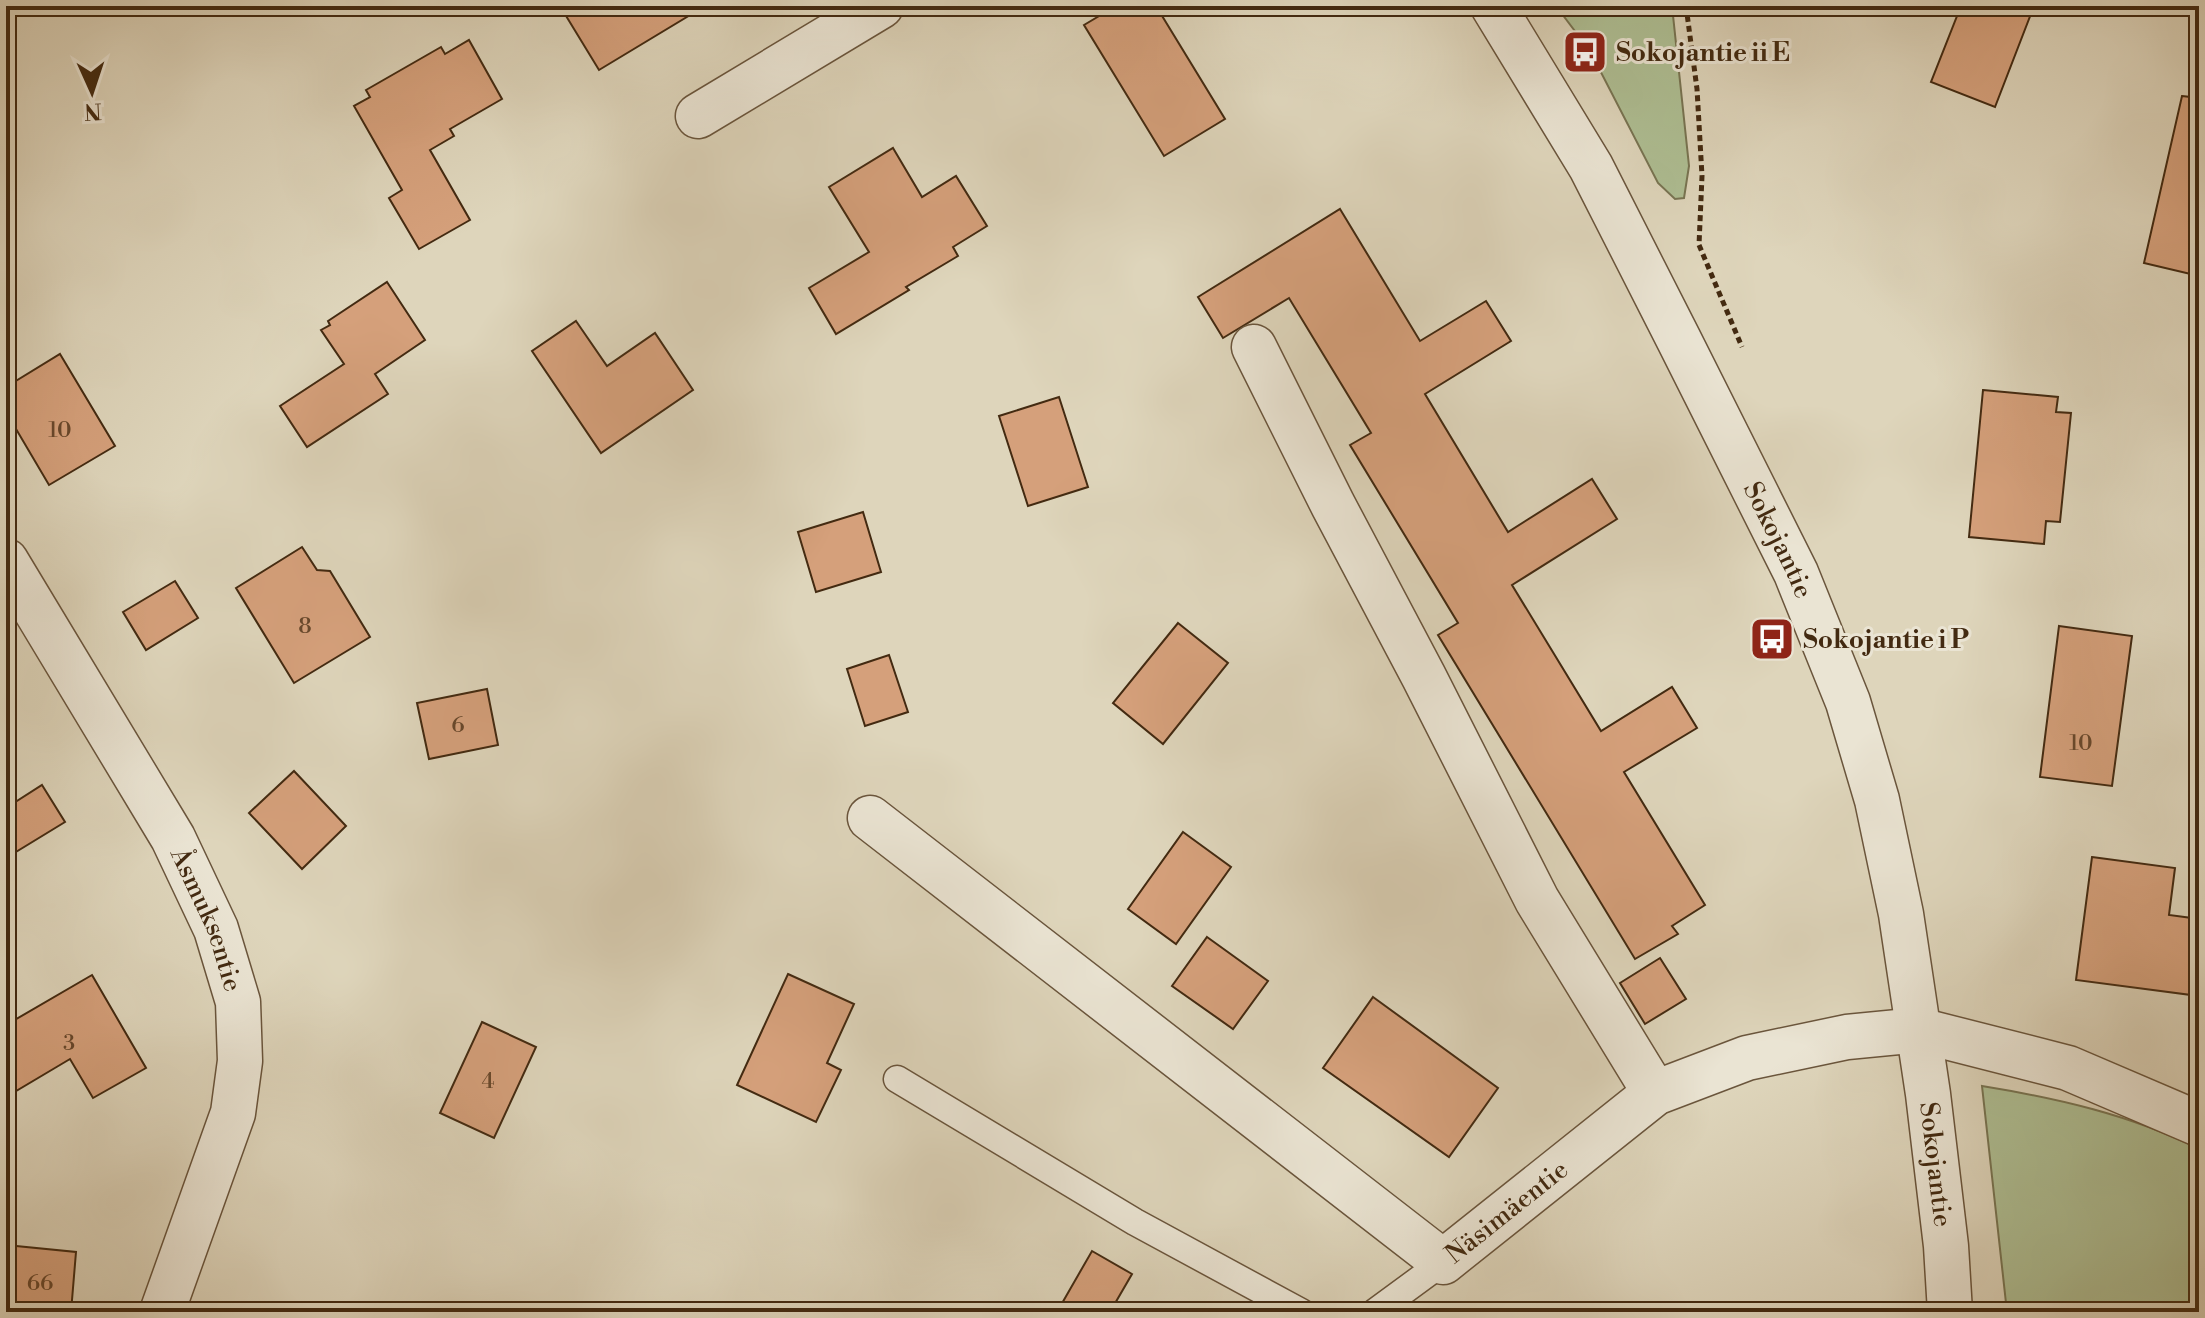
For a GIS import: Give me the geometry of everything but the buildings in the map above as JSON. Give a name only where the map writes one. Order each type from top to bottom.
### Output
[{"type":"street","points":[[698,116],[881,6]]},
{"type":"street","name":"Sokojantie","points":[[1493,6],[1591,167],[1796,573],[1848,702],[1877,800],[1901,914],[1946,1246],[1950,1312]]},
{"type":"street","points":[[1254,347],[1537,900],[1655,1093]]},
{"type":"street","name":"Åsmuksentie","points":[[6,561],[173,838],[216,929],[238,1002],[240,1061],[233,1113],[162,1312]]},
{"type":"street","name":"Näsimäentie","points":[[870,818],[1443,1262],[1655,1093],[1747,1058],[1847,1037],[1919,1030],[2068,1068],[2199,1124]]},
{"type":"lane","points":[[897,1079],[1135,1222],[1301,1312]]},
{"type":"lane","points":[[1375,1312],[1443,1262]]},
{"type":"green space","points":[[1556,6],[1672,6],[1689,166],[1684,198],[1675,199],[1658,183],[1590,51]]},
{"type":"green space","points":[[1982,1086],[2093,1109],[2147,1126],[2199,1149],[2199,1312],[2007,1312]]},
{"type":"place","name":"Sokojantie ii E","points":[[1585,52]]},
{"type":"place","name":"Sokojantie i P","points":[[1772,639]]}]
